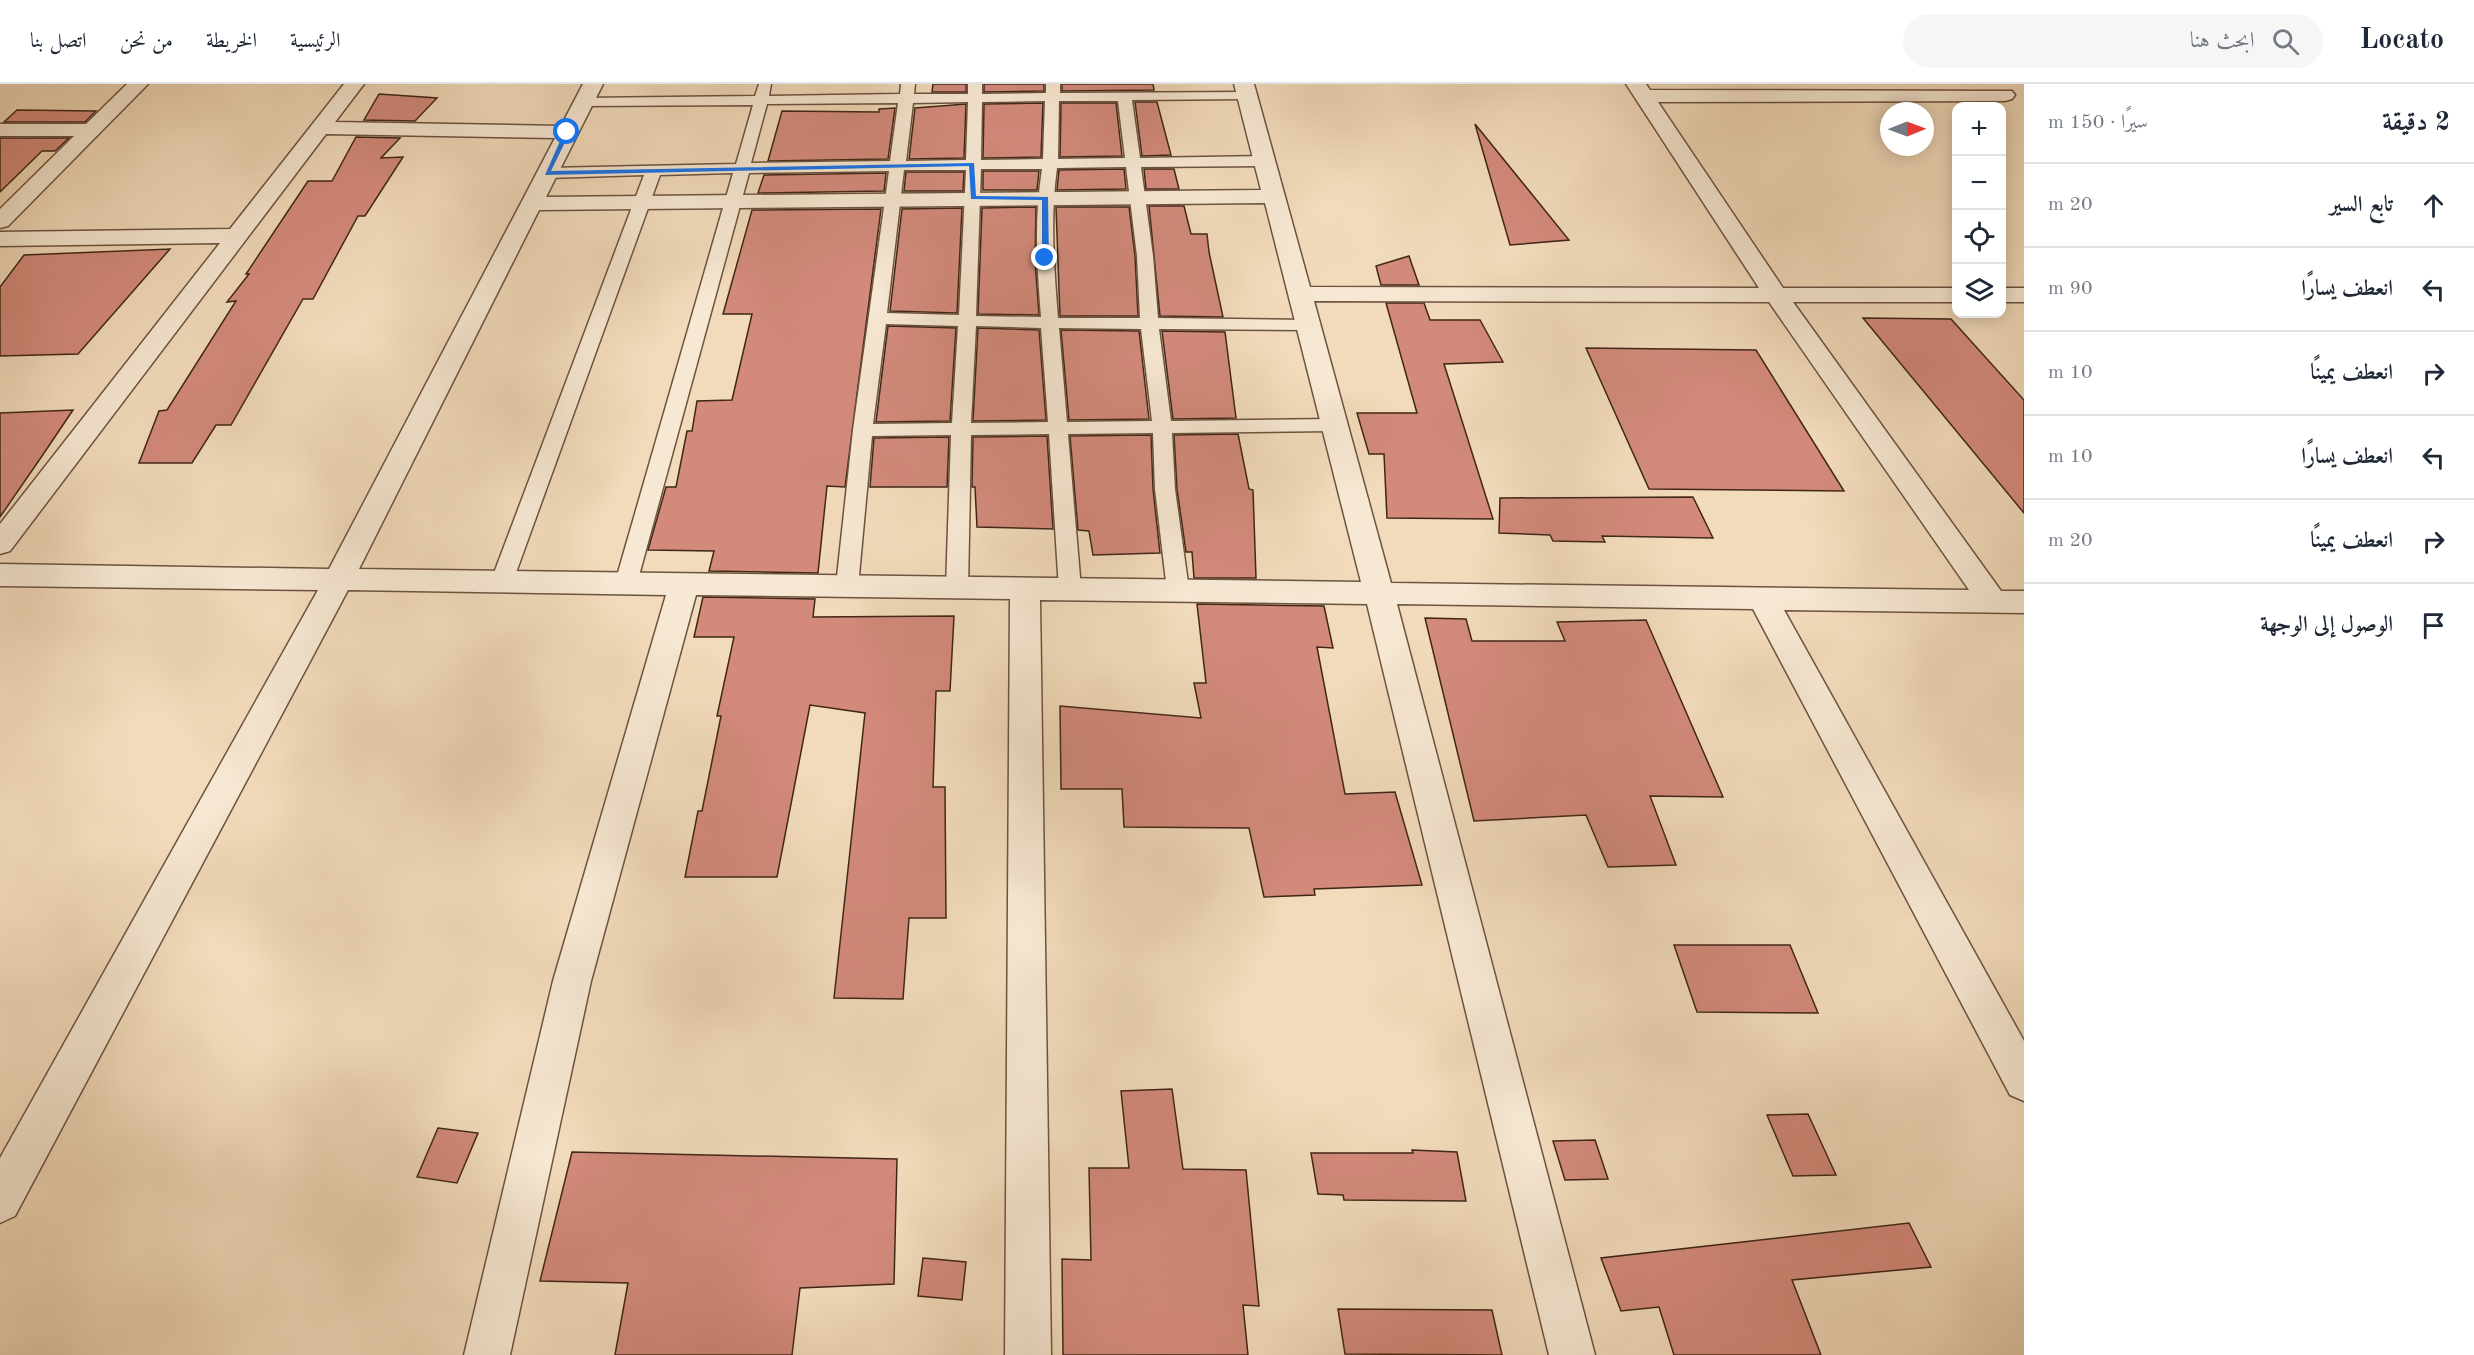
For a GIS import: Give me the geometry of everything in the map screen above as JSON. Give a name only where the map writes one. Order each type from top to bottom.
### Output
[{"type":"street","points":[[0,221],[138,84]]},
{"type":"street","points":[[0,544],[354,84]]},
{"type":"street","points":[[1246,89],[1332,425],[1378,593],[1572,1355]]},
{"type":"street","points":[[1640,90],[2005,95]]},
{"type":"street","points":[[1640,90],[1776,295],[1993,602]]},
{"type":"street","points":[[0,1201],[339,579],[588,93]]},
{"type":"street","points":[[320,128],[567,132]]},
{"type":"street","points":[[0,130],[90,130]]},
{"type":"street","points":[[531,204],[732,200],[1275,196]]},
{"type":"street","points":[[0,239],[237,236]]},
{"type":"street","points":[[1300,294],[1952,295]]},
{"type":"street","points":[[2006,295],[2024,295]]},
{"type":"street","points":[[0,575],[2024,602]]},
{"type":"street","points":[[487,1355],[572,981],[684,584]]},
{"type":"street","points":[[1025,588],[1028,1355]]},
{"type":"street","points":[[1762,598],[2024,1081]]},
{"type":"lane","points":[[588,93],[1053,90],[1124,95],[1246,89]]},
{"type":"lane","points":[[957,588],[961,429],[973,198],[975,90]]},
{"type":"lane","points":[[1053,90],[1050,163],[1045,198],[1045,258],[1070,589]]},
{"type":"lane","points":[[847,586],[863,430],[879,318],[885,247],[907,91]]},
{"type":"lane","points":[[626,583],[763,92]]},
{"type":"lane","points":[[1124,95],[1145,256],[1149,324],[1162,427],[1165,489],[1178,590]]},
{"type":"lane","points":[[547,173],[1266,161]]},
{"type":"lane","points":[[502,581],[654,170]]},
{"type":"lane","points":[[879,318],[1051,323],[1308,325]]},
{"type":"lane","points":[[863,430],[1332,425]]},
{"type":"building","points":[[933,84],[966,84],[966,92],[932,92]]},
{"type":"building","points":[[984,84],[1044,84],[1044,91],[984,92]]},
{"type":"building","points":[[1062,84],[1153,84],[1154,90],[1062,91]]},
{"type":"building","points":[[379,94],[437,98],[415,121],[364,120]]},
{"type":"building","points":[[1135,102],[1157,102],[1171,155],[1142,156]]},
{"type":"building","points":[[1043,103],[1041,157],[983,158],[984,104]]},
{"type":"building","points":[[1061,103],[1116,103],[1122,156],[1060,157]]},
{"type":"building","points":[[966,104],[964,158],[909,159],[915,108]]},
{"type":"building","points":[[895,108],[888,159],[768,161],[782,111],[879,112],[879,109]]},
{"type":"building","points":[[17,110],[96,111],[85,122],[4,122]]},
{"type":"building","points":[[1475,124],[1569,240],[1510,245]]},
{"type":"building","points":[[356,137],[400,138],[381,158],[403,157],[365,216],[358,216],[313,299],[303,299],[231,425],[216,425],[192,463],[139,463],[159,411],[167,410],[236,301],[227,302],[249,274],[246,274],[308,181],[332,181]]},
{"type":"building","points":[[0,138],[69,138],[55,151],[42,151],[0,192]]},
{"type":"building","points":[[1124,169],[1126,189],[1057,190],[1059,170]]},
{"type":"building","points":[[1144,169],[1174,169],[1179,189],[1146,189]]},
{"type":"building","points":[[983,171],[1039,171],[1037,190],[983,190]]},
{"type":"building","points":[[906,172],[964,172],[963,191],[904,191]]},
{"type":"building","points":[[886,173],[884,191],[758,193],[764,175]]},
{"type":"building","points":[[1149,206],[1184,206],[1191,234],[1207,234],[1223,317],[1160,316]]},
{"type":"building","points":[[1036,207],[1035,261],[1039,315],[978,314],[982,208]]},
{"type":"building","points":[[1056,207],[1129,207],[1135,256],[1138,316],[1060,316]]},
{"type":"building","points":[[962,208],[957,313],[890,311],[902,209]]},
{"type":"building","points":[[881,209],[845,487],[827,486],[818,573],[709,571],[714,551],[648,550],[666,487],[676,487],[687,431],[692,431],[697,401],[732,400],[752,314],[723,314],[752,210]]},
{"type":"building","points":[[170,249],[78,354],[0,356],[0,287],[24,255]]},
{"type":"building","points":[[1409,256],[1419,285],[1381,285],[1376,266]]},
{"type":"building","points":[[1386,303],[1424,303],[1430,320],[1480,320],[1503,362],[1444,364],[1493,519],[1387,518],[1384,454],[1369,454],[1357,413],[1417,413]]},
{"type":"building","points":[[1863,318],[1951,319],[2024,400],[2024,513]]},
{"type":"building","points":[[888,326],[956,328],[950,421],[876,422]]},
{"type":"building","points":[[978,328],[1039,330],[1046,420],[973,421]]},
{"type":"building","points":[[1061,330],[1139,331],[1149,419],[1069,420]]},
{"type":"building","points":[[1162,331],[1225,332],[1236,418],[1173,419]]},
{"type":"building","points":[[1586,348],[1756,350],[1844,491],[1649,489]]},
{"type":"building","points":[[73,410],[42,456],[0,517],[0,413]]},
{"type":"building","points":[[1238,434],[1249,489],[1253,490],[1256,578],[1194,578],[1192,552],[1186,552],[1177,489],[1174,435]]},
{"type":"building","points":[[1151,435],[1153,489],[1160,553],[1093,555],[1089,531],[1078,530],[1070,436]]},
{"type":"building","points":[[1047,436],[1053,529],[977,527],[975,487],[972,487],[973,437]]},
{"type":"building","points":[[949,437],[947,487],[870,487],[874,438]]},
{"type":"building","points":[[1693,497],[1713,538],[1602,536],[1605,542],[1553,541],[1550,535],[1499,533],[1500,498]]},
{"type":"building","points":[[703,597],[815,599],[813,617],[954,616],[950,691],[936,691],[933,787],[945,787],[946,918],[909,918],[903,999],[834,998],[865,713],[810,705],[777,877],[685,877],[698,811],[702,811],[721,716],[717,716],[734,637],[694,637]]},
{"type":"building","points":[[1197,604],[1324,606],[1333,648],[1317,647],[1345,794],[1395,792],[1422,885],[1314,889],[1315,895],[1264,897],[1249,828],[1124,827],[1122,789],[1061,789],[1060,706],[1201,718],[1194,683],[1206,683]]},
{"type":"building","points":[[1425,618],[1466,619],[1472,641],[1565,641],[1557,622],[1646,620],[1723,797],[1650,796],[1676,865],[1608,867],[1586,815],[1474,821]]},
{"type":"building","points":[[1674,945],[1790,945],[1818,1013],[1697,1012]]},
{"type":"building","points":[[1172,1089],[1183,1169],[1246,1170],[1259,1306],[1243,1305],[1248,1355],[1063,1355],[1062,1259],[1091,1260],[1089,1168],[1129,1168],[1121,1091]]},
{"type":"building","points":[[1808,1114],[1836,1175],[1793,1176],[1767,1115]]},
{"type":"building","points":[[438,1128],[478,1133],[457,1183],[417,1177]]},
{"type":"building","points":[[1595,1140],[1608,1179],[1565,1180],[1553,1141]]},
{"type":"building","points":[[1412,1150],[1457,1152],[1466,1201],[1344,1200],[1343,1195],[1318,1194],[1311,1153],[1413,1153]]},
{"type":"building","points":[[572,1152],[897,1159],[894,1284],[800,1288],[792,1355],[615,1355],[628,1283],[540,1281]]},
{"type":"building","points":[[1909,1223],[1931,1267],[1792,1280],[1821,1355],[1674,1355],[1659,1307],[1621,1311],[1601,1258]]},
{"type":"building","points":[[923,1258],[966,1262],[962,1300],[918,1296]]},
{"type":"building","points":[[1338,1309],[1492,1310],[1502,1355],[1345,1354]]},
{"type":"route","points":[[567,132],[547,173],[972,165],[973,198],[1045,198],[1045,258]]}]
